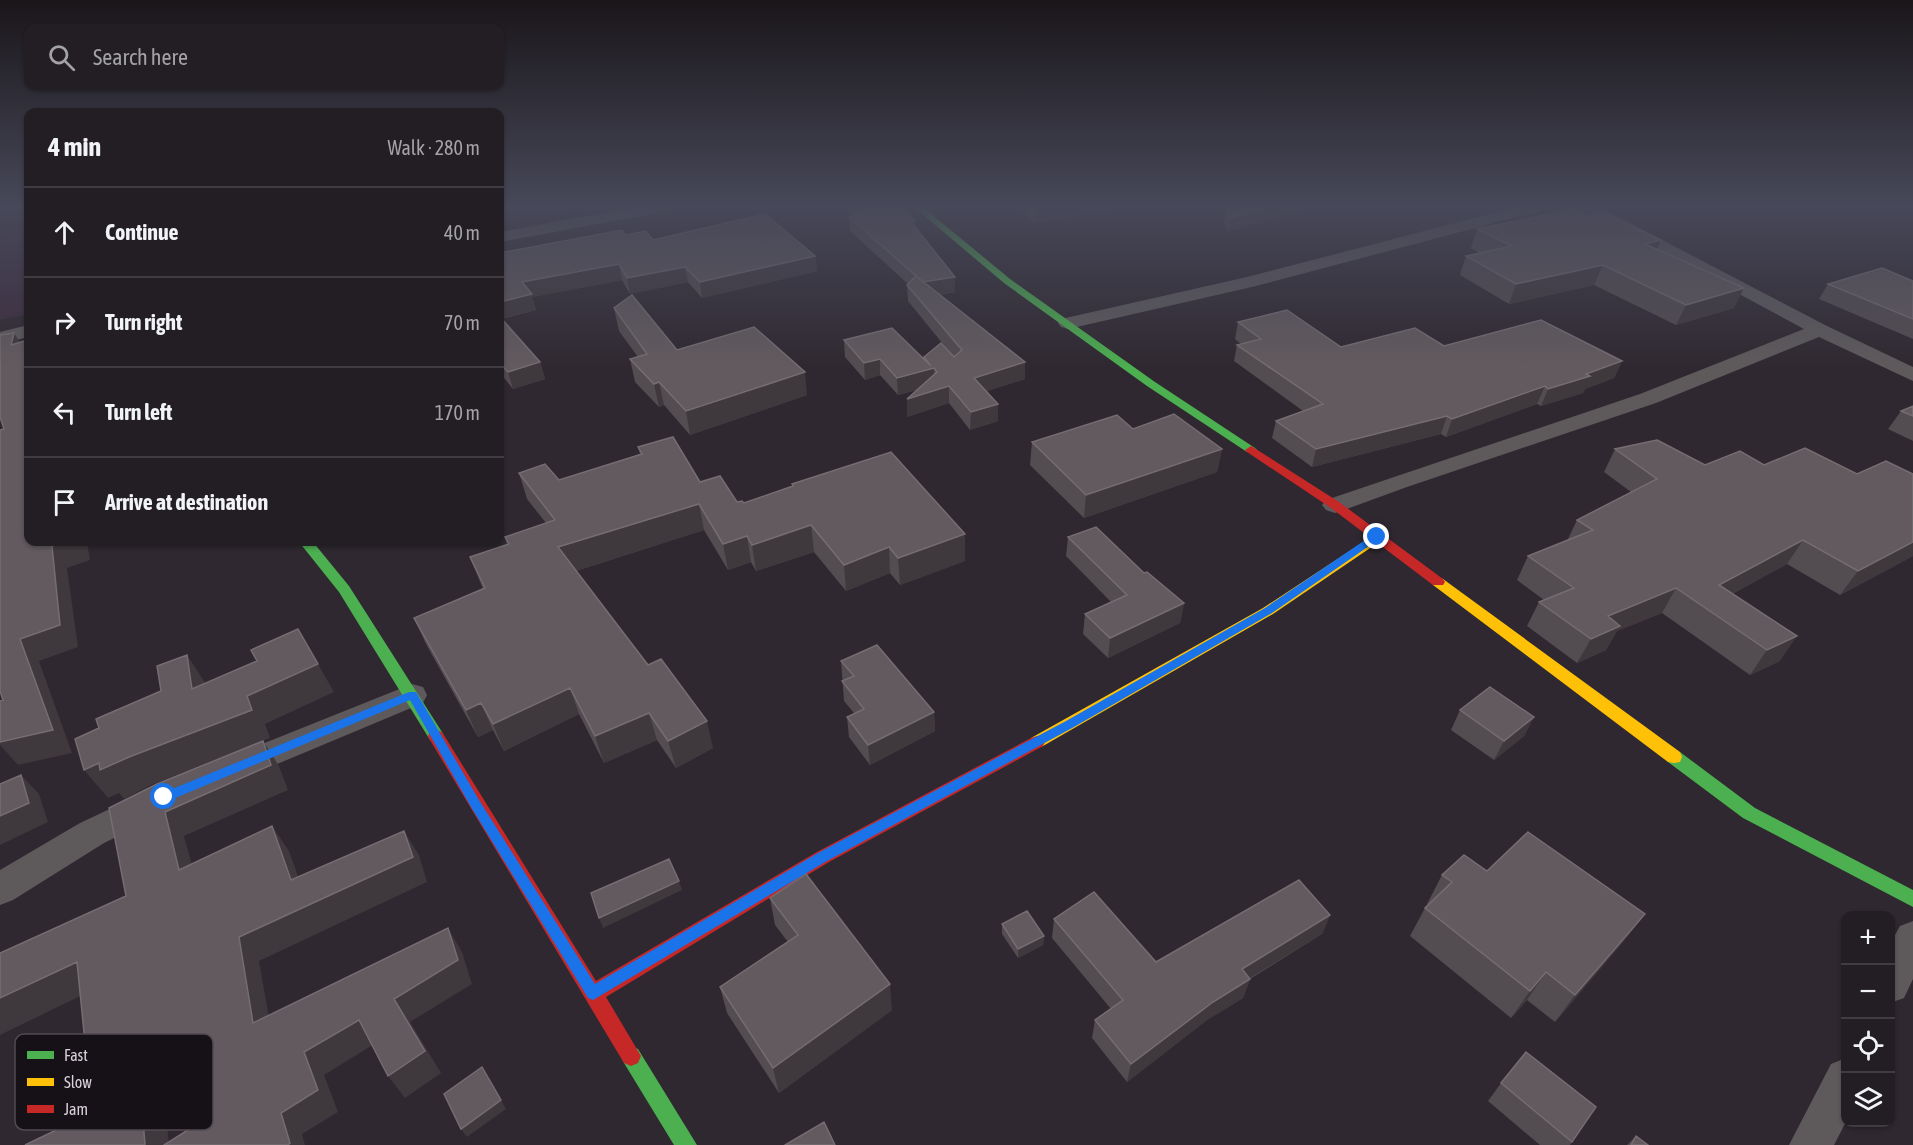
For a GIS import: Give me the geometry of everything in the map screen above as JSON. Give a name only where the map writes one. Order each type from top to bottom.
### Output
[{"type":"street","points":[[982,260],[1006,281],[1151,384],[1335,505],[1749,813],[1913,899]]},
{"type":"street","points":[[1068,323],[1229,287],[1331,260]]},
{"type":"street","points":[[1688,260],[1820,330],[1913,375]]},
{"type":"street","points":[[1335,505],[1395,481],[1590,419],[1700,381],[1820,330]]},
{"type":"street","points":[[0,338],[24,332]]},
{"type":"street","points":[[593,994],[823,857],[1070,724],[1268,611],[1377,537]]},
{"type":"street","points":[[309,546],[344,590],[412,695],[475,803],[686,1145]]},
{"type":"street","points":[[207,780],[412,695]]},
{"type":"street","points":[[0,889],[92,833],[175,793]]},
{"type":"street","points":[[1895,975],[1913,938]]},
{"type":"street","points":[[1811,1145],[1841,1087]]},
{"type":"shaded area","points":[[0,260],[24,260],[24,315],[0,320]]},
{"type":"building","points":[[504,260],[795,260],[700,282],[685,267],[627,278],[619,264],[522,282],[532,294],[504,301]]},
{"type":"building","points":[[898,260],[942,260],[955,277],[923,282]]},
{"type":"building","points":[[1474,260],[1682,260],[1744,288],[1686,305],[1603,265],[1516,284]]},
{"type":"building","points":[[1882,268],[1913,281],[1913,319],[1828,284]]},
{"type":"building","points":[[916,276],[1025,362],[974,378],[998,404],[971,412],[949,386],[907,399],[937,372],[934,368],[897,378],[880,359],[864,363],[844,340],[892,328],[931,366],[924,357],[941,343],[954,357],[962,350],[907,285]]},
{"type":"building","points":[[632,295],[677,350],[754,327],[805,372],[686,411],[659,382],[654,384],[630,359],[647,354],[614,308]]},
{"type":"building","points":[[1287,310],[1341,347],[1415,328],[1444,346],[1541,320],[1622,361],[1586,374],[1590,376],[1548,389],[1545,386],[1452,419],[1447,416],[1316,449],[1276,421],[1323,404],[1237,345],[1261,339],[1238,322]]},
{"type":"building","points":[[504,322],[540,362],[508,372],[504,368]]},
{"type":"building","points":[[14,333],[11,345],[24,341],[24,546],[52,546],[60,625],[20,639],[53,730],[0,742],[0,701],[3,700],[0,691],[0,430],[4,429],[0,417],[0,335]]},
{"type":"building","points":[[1913,406],[1913,416],[1901,411]]},
{"type":"building","points":[[1174,414],[1222,449],[1086,495],[1032,442],[1117,415],[1133,429]]},
{"type":"building","points":[[673,437],[700,482],[720,476],[737,502],[744,503],[793,486],[792,484],[891,452],[965,534],[898,558],[889,547],[844,565],[811,525],[752,545],[747,536],[723,544],[699,504],[558,547],[648,665],[661,659],[707,721],[668,741],[649,713],[595,736],[570,688],[493,724],[481,703],[466,710],[414,618],[485,588],[470,557],[509,544],[505,537],[555,520],[519,473],[545,464],[559,480],[642,454],[638,447]]},
{"type":"building","points":[[1657,440],[1705,465],[1740,451],[1764,465],[1805,448],[1857,474],[1886,461],[1913,474],[1913,542],[1858,571],[1803,540],[1719,585],[1797,636],[1767,650],[1676,588],[1608,616],[1620,626],[1591,639],[1539,602],[1574,588],[1528,556],[1593,530],[1577,520],[1657,479],[1615,449]]},
{"type":"building","points":[[1096,527],[1144,573],[1147,572],[1184,603],[1110,638],[1085,614],[1127,595],[1068,537]]},
{"type":"building","points":[[298,629],[318,664],[247,696],[252,710],[100,770],[99,763],[84,770],[75,739],[99,728],[96,719],[161,691],[157,666],[187,655],[192,689],[257,661],[251,650]]},
{"type":"building","points":[[877,645],[934,712],[868,745],[847,717],[864,709],[842,681],[854,676],[841,661]]},
{"type":"building","points":[[1490,687],[1534,717],[1504,741],[1460,710]]},
{"type":"building","points":[[263,741],[271,765],[165,812],[179,870],[272,826],[291,880],[404,831],[413,857],[239,937],[253,1023],[448,928],[458,960],[394,999],[425,1051],[388,1076],[359,1020],[304,1052],[318,1090],[281,1113],[290,1143],[288,1145],[164,1145],[188,1130],[213,1130],[213,1034],[84,1034],[77,962],[0,998],[0,953],[126,896],[109,808],[157,784]]},
{"type":"building","points":[[21,775],[29,803],[0,816],[0,784]]},
{"type":"building","points":[[1528,832],[1645,914],[1575,995],[1546,972],[1530,991],[1425,908],[1452,882],[1442,875],[1464,855],[1487,871]]},
{"type":"building","points":[[669,859],[679,881],[599,918],[591,893]]},
{"type":"building","points":[[806,874],[890,984],[773,1068],[720,987],[798,935],[770,898]]},
{"type":"building","points":[[1299,880],[1330,915],[1242,969],[1250,979],[1213,1002],[1131,1064],[1095,1020],[1123,1000],[1054,919],[1094,892],[1156,962]]},
{"type":"building","points":[[1027,911],[1044,936],[1018,949],[1002,924]]},
{"type":"building","points":[[1526,1052],[1596,1107],[1572,1142],[1501,1083]]},
{"type":"building","points":[[482,1067],[501,1100],[461,1129],[444,1094]]},
{"type":"building","points":[[824,1122],[835,1145],[785,1145]]},
{"type":"building","points":[[56,1130],[144,1130],[145,1145],[25,1145]]},
{"type":"building","points":[[1636,1136],[1648,1145],[1631,1145]]},
{"type":"traffic: fast","points":[[982,260],[1007,281],[1151,384],[1251,450]]},
{"type":"traffic: fast","points":[[309,546],[344,589],[436,736]]},
{"type":"traffic: fast","points":[[1674,757],[1749,813],[1913,899]]},
{"type":"traffic: fast","points":[[631,1056],[686,1145]]},
{"type":"traffic: slow","points":[[1037,742],[1268,611],[1377,537]]},
{"type":"traffic: slow","points":[[1438,582],[1674,757]]},
{"type":"traffic: jam","points":[[1251,450],[1335,505],[1438,582]]},
{"type":"traffic: jam","points":[[436,736],[631,1056]]},
{"type":"traffic: jam","points":[[593,994],[823,857],[1037,742]]},
{"type":"route","points":[[164,797],[412,695],[475,803],[593,994],[823,857],[1070,724],[1268,611],[1377,537]]}]
